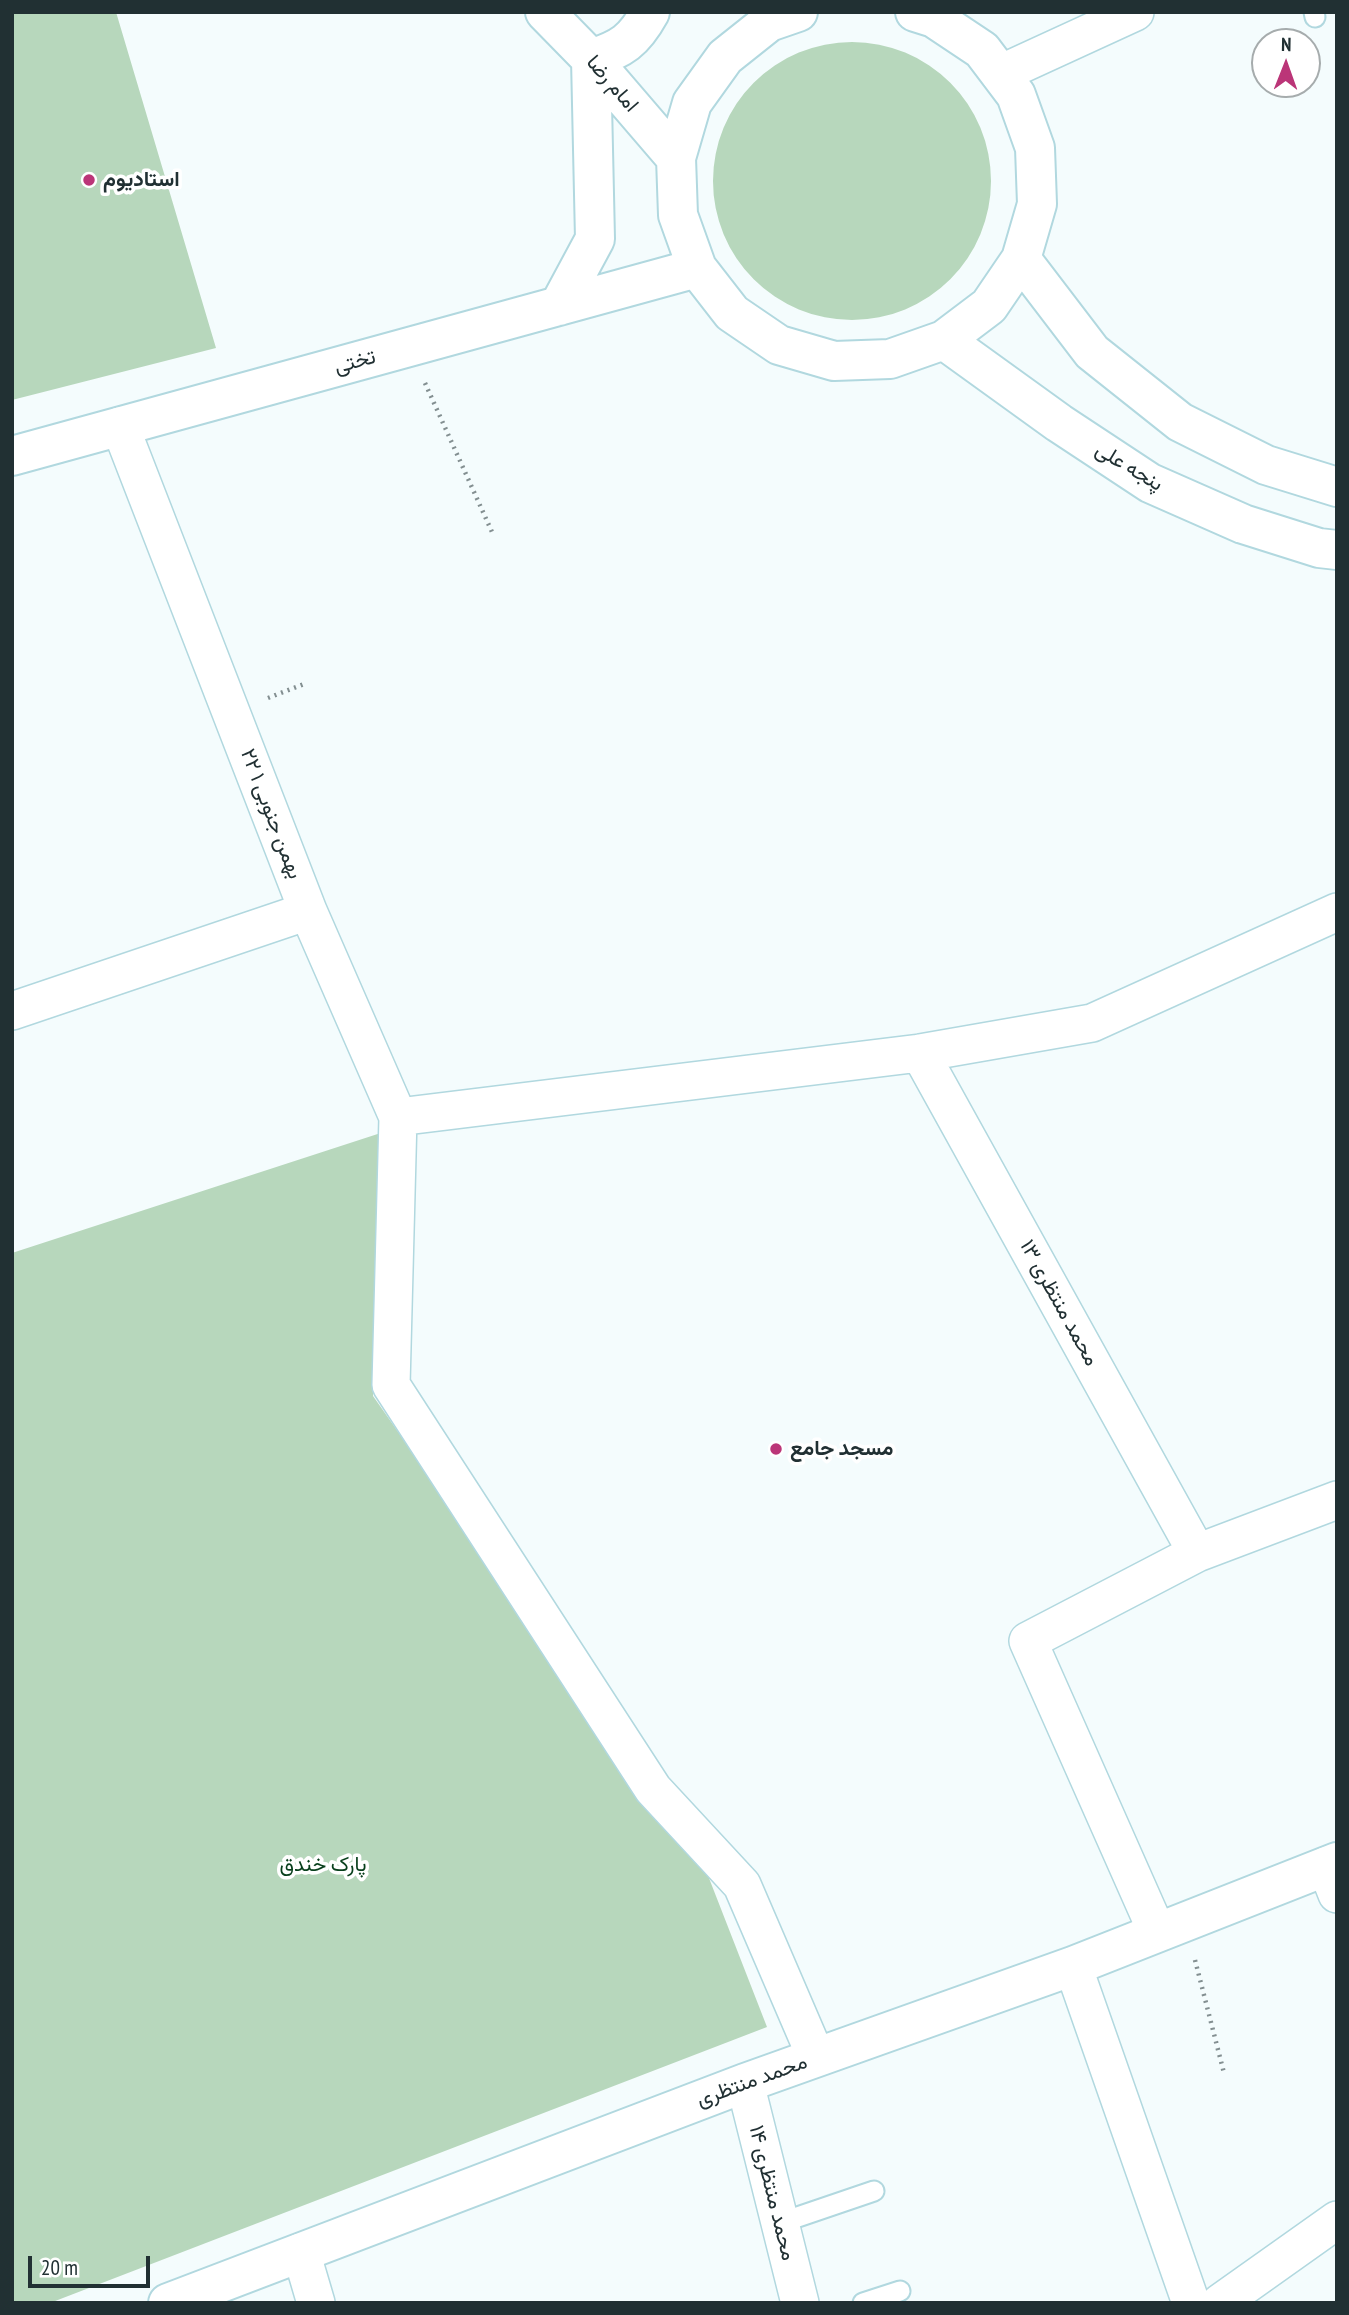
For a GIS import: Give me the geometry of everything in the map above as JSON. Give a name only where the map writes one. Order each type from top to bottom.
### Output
[{"type":"main road","name":"امام رضا","points":[[545,12],[591,59],[676,158]]},
{"type":"main road","points":[[559,306],[594,239],[591,59],[616,51],[636,35],[650,12]]},
{"type":"main road","points":[[772,16],[724,57],[692,103],[676,158],[678,215],[697,268],[732,313],[779,345],[834,361],[890,359],[944,340],[989,306],[1021,258],[1037,204],[1035,148],[1016,95],[982,50],[934,18],[915,12]]},
{"type":"main road","points":[[1021,258],[1092,352],[1180,422],[1266,465],[1337,486]]},
{"type":"main road","name":"تختی","points":[[12,456],[697,268]]},
{"type":"main road","name":"پنجه علی","points":[[944,340],[1059,423],[1150,483],[1244,524],[1319,548],[1337,550]]},
{"type":"main road","name":"محمد منتظری","points":[[168,2303],[745,2083],[1073,1966],[1171,1927],[1333,1874]]},
{"type":"street","points":[[1000,74],[1128,14]]},
{"type":"street","name":"۲۲ بهمن جنوبی ۱","points":[[121,426],[308,911],[398,1117]]},
{"type":"street","points":[[12,1011],[308,911]]},
{"type":"street","points":[[816,2057],[742,1885],[653,1789],[391,1385],[398,1117],[920,1053],[1092,1023],[1337,912]]},
{"type":"street","name":"محمد منتظری ۱۳","points":[[920,1053],[1197,1553]]},
{"type":"street","points":[[1171,1927],[1028,1641],[1197,1553],[1337,1500]]},
{"type":"street","points":[[1073,1966],[1191,2303]]},
{"type":"street","name":"محمد منتظری ۱۴","points":[[745,2083],[800,2303]]},
{"type":"street","points":[[1220,2303],[1337,2220]]},
{"type":"street","points":[[301,2252],[316,2303]]},
{"type":"lane","points":[[780,2223],[874,2191]]},
{"type":"lane","points":[[863,2303],[900,2291]]},
{"type":"path","points":[[408,347],[492,532]]},
{"type":"path","points":[[1171,1927],[1224,2073]]},
{"type":"green space","name":"استادیوم","points":[[12,12],[116,12],[216,348],[12,400]]},
{"type":"green space","points":[[852,42],[879,45],[905,53],[929,66],[950,83],[967,104],[980,128],[988,154],[991,181],[988,208],[980,234],[967,258],[950,279],[929,296],[905,309],[879,317],[852,320],[825,317],[799,309],[775,296],[754,279],[737,258],[724,234],[716,208],[713,181],[716,154],[724,128],[737,104],[754,83],[775,66],[799,53],[825,45]]},
{"type":"green space","name":"پارک خندق","points":[[393,1129],[373,1396],[707,1873],[767,2027],[50,2303],[12,2303],[12,1253]]},
{"type":"place","name":"استادیوم","points":[[89,180]]},
{"type":"place","name":"مسجد جامع","points":[[776,1449]]}]
